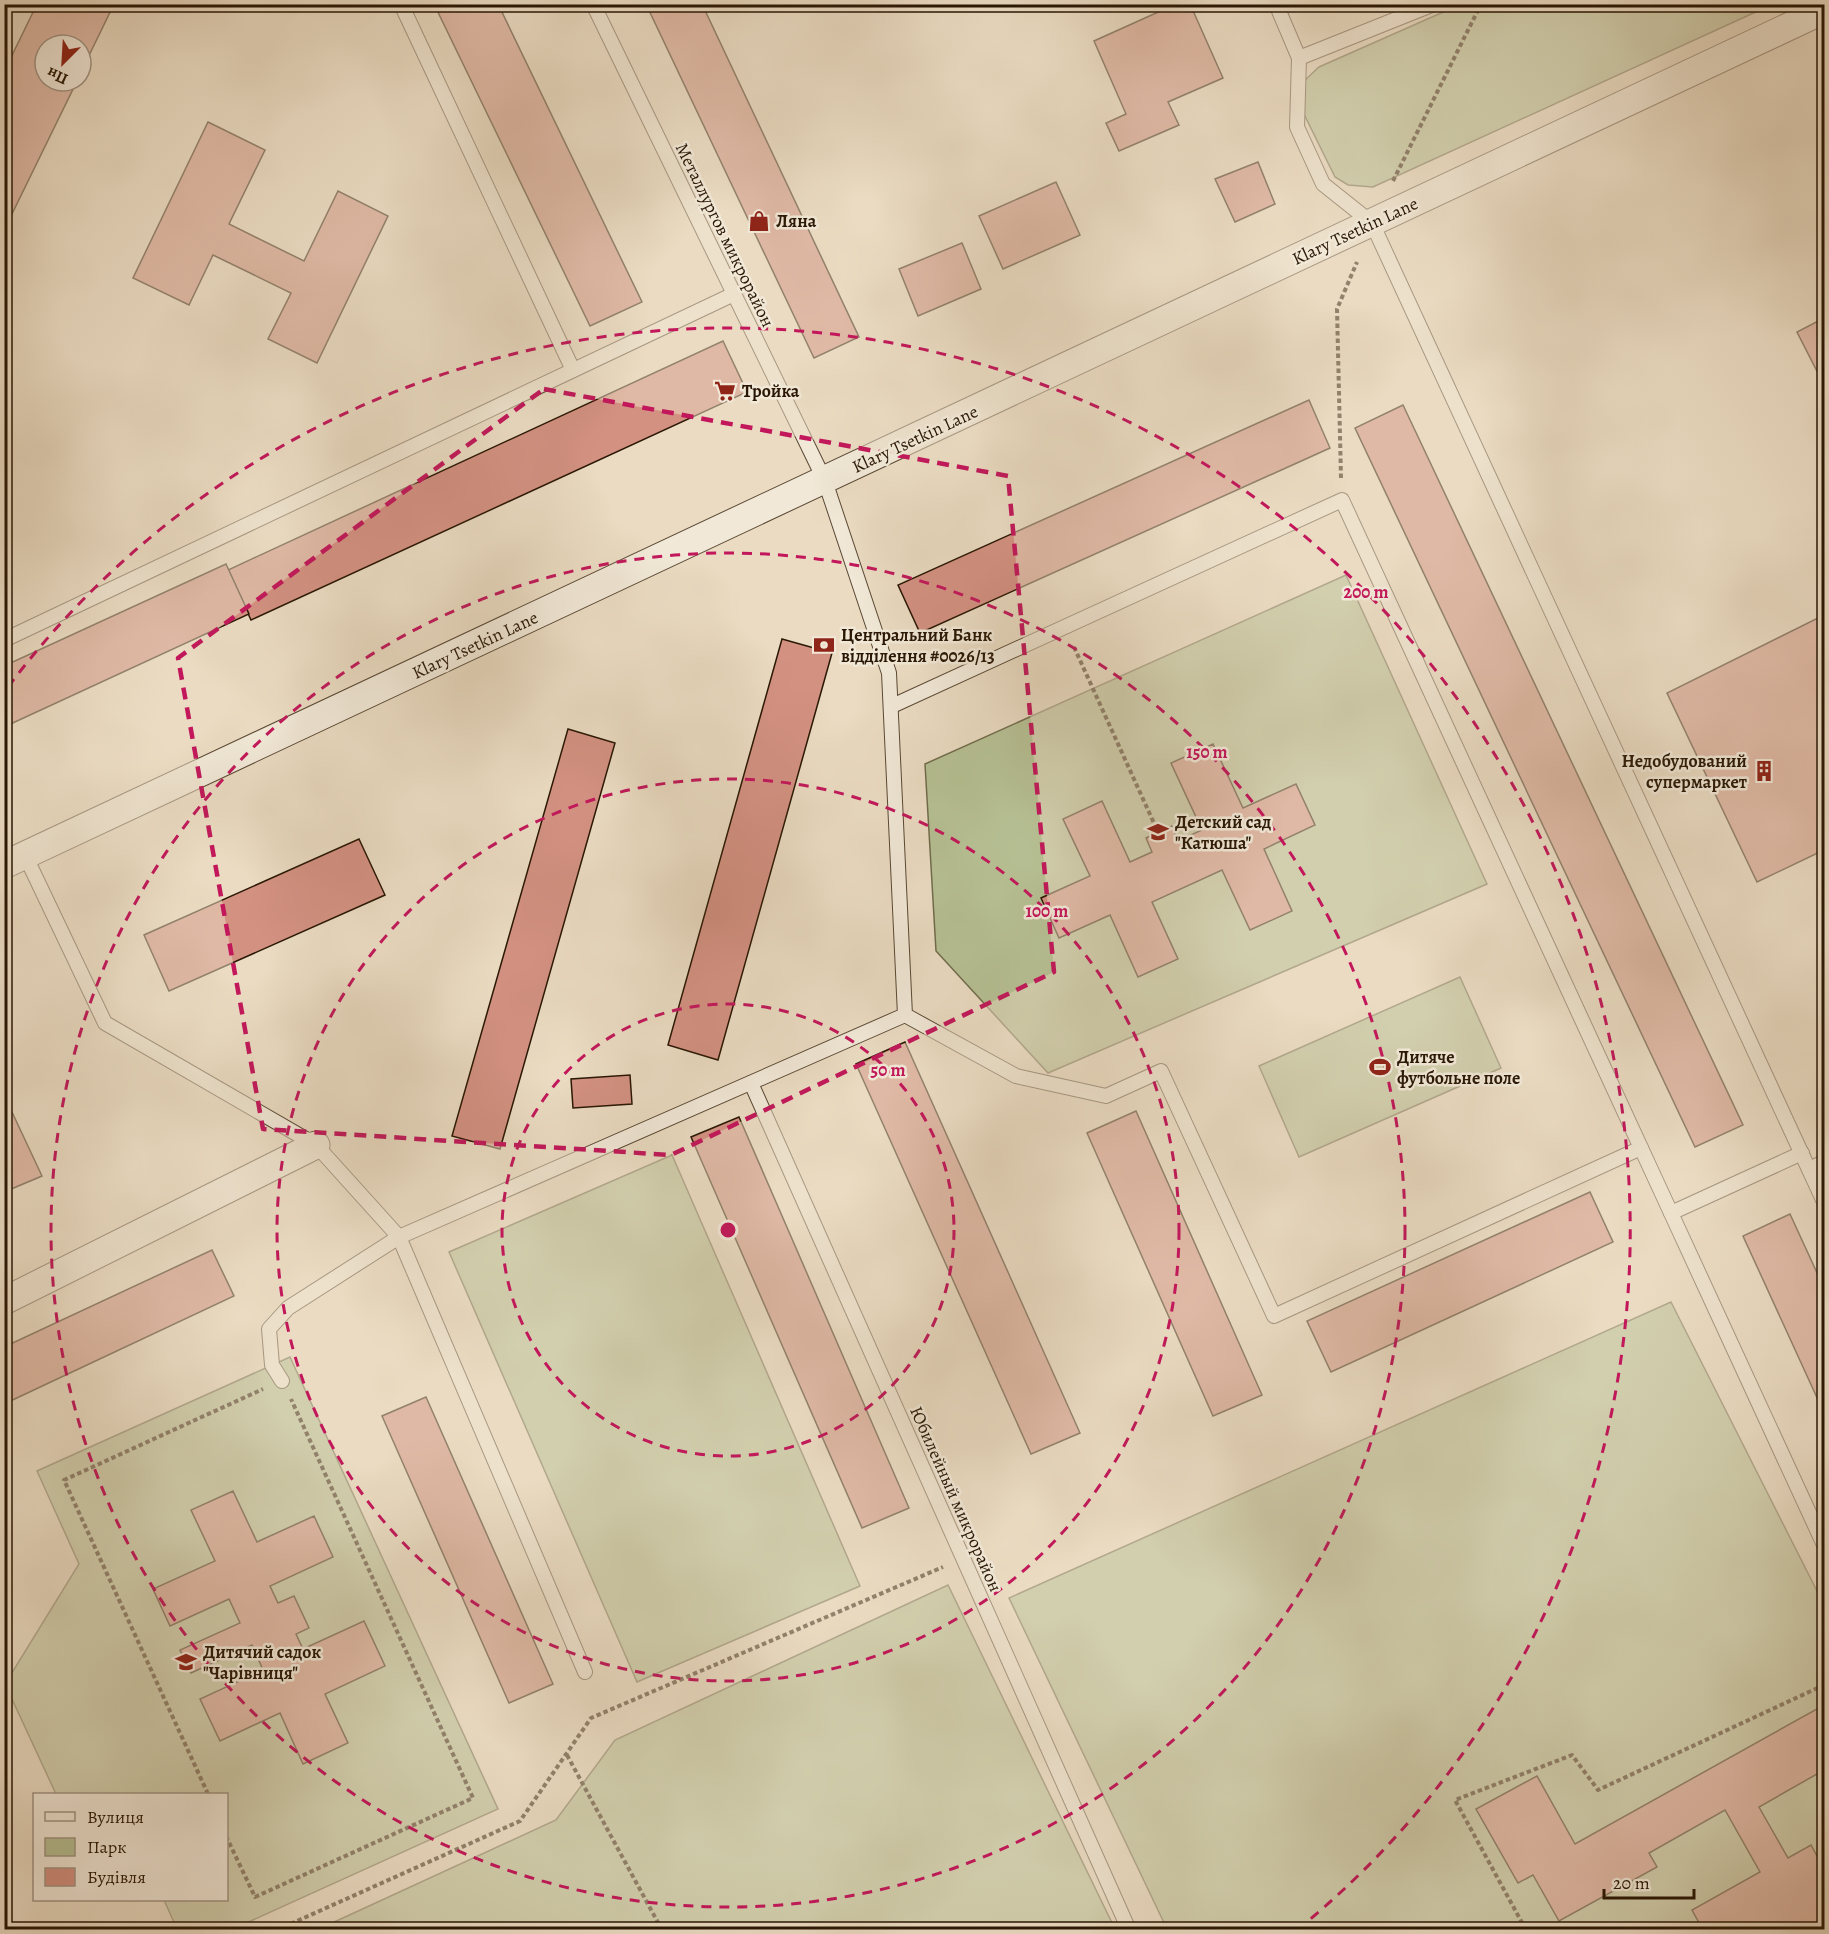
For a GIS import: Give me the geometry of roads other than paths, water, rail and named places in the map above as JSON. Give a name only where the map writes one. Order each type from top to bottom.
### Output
[{"type":"street","name":"Klary Tsetkin Lane","points":[[15,860],[1824,10]]},
{"type":"street","points":[[4,1301],[315,1145]]},
{"type":"lane","points":[[401,4],[573,370]]},
{"type":"lane","name":"Металлургов микрорайон","points":[[593,4],[825,481],[890,673],[905,1015]]},
{"type":"lane","points":[[1276,4],[1299,58],[1297,127],[1323,184],[1372,223],[1824,1202]]},
{"type":"lane","points":[[1299,58],[1432,5]]},
{"type":"lane","points":[[4,640],[734,294]]},
{"type":"lane","points":[[892,706],[1342,500],[1824,1545]]},
{"type":"lane","points":[[15,860],[105,1023],[315,1145],[399,1237],[585,1672]]},
{"type":"lane","points":[[282,1381],[272,1365],[269,1329],[288,1308],[399,1237],[905,1015],[1016,1076],[1106,1096],[1161,1071],[1274,1316],[1641,1148]]},
{"type":"lane","name":"Юбилейный микрорайон","points":[[751,1083],[1129,1929]]},
{"type":"lane","points":[[1671,1213],[1802,1153]]},
{"type":"lane","points":[[1809,1169],[1824,1162]]},
{"type":"place","name":"Ляна","points":[[759,221]]},
{"type":"place","name":"Тройка","points":[[725,391]]},
{"type":"place","name":"Центральний Банк відділення #0026/13","points":[[824,645]]},
{"type":"place","name":"Недобудований супермаркет","points":[[1764,771]]},
{"type":"place","name":"Детский сад \"Катюша\"","points":[[1158,832]]},
{"type":"place","name":"Дитяче футбольне поле","points":[[1380,1067]]},
{"type":"place","name":"Дитячий садок \"Чарівниця\"","points":[[186,1662]]}]
